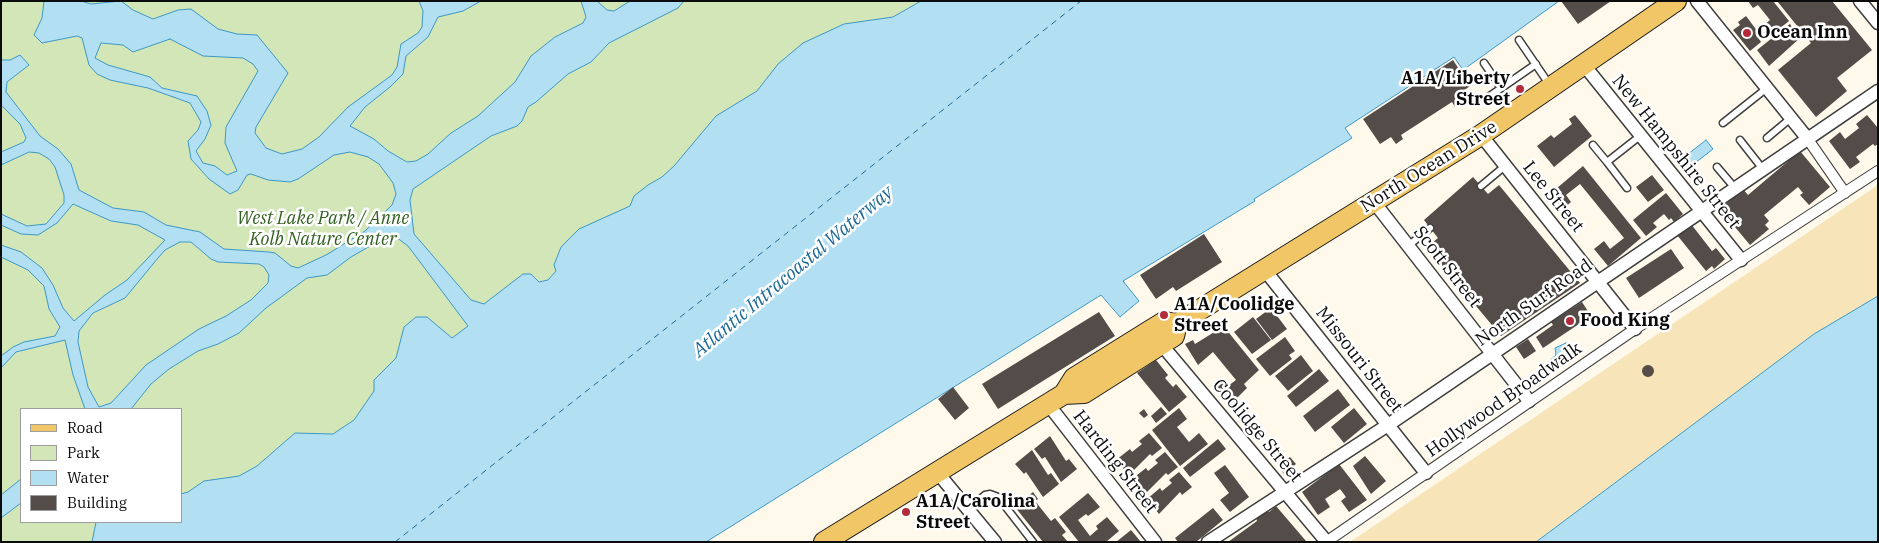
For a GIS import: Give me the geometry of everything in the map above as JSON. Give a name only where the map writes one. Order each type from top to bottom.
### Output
[{"type":"main road","name":"North Ocean Drive","points":[[830,540],[1056,399],[1074,378],[1121,348],[1164,322],[1177,324],[1481,135],[1676,1]]},
{"type":"main road","name":"North Ocean Drive","points":[[1056,399],[1084,393],[1174,336],[1177,324]]},
{"type":"street","points":[[1697,1],[1807,138],[1845,193]]},
{"type":"street","points":[[1860,1],[1878,23]]},
{"type":"street","name":"New Hampshire Street","points":[[1584,65],[1741,260]]},
{"type":"street","name":"North Surf Road","points":[[1208,542],[1388,425],[1597,280],[1878,91]]},
{"type":"street","name":"Lee Street","points":[[1481,135],[1635,329]]},
{"type":"street","name":"Hollywood Broadwalk","points":[[1326,541],[1635,329],[1878,171]]},
{"type":"street","name":"Scott Street","points":[[1374,202],[1529,401]]},
{"type":"street","name":"Missouri Street","points":[[1264,269],[1426,473]]},
{"type":"street","name":"Coolidge Street","points":[[1161,344],[1326,541]]},
{"type":"street","name":"Harding Street","points":[[1056,399],[1155,542]]},
{"type":"street","points":[[938,472],[995,542]]},
{"type":"lane","points":[[1518,40],[1552,87]]},
{"type":"lane","points":[[1484,63],[1502,88]]},
{"type":"lane","points":[[1484,100],[1536,64]]},
{"type":"lane","points":[[1723,123],[1767,88]]},
{"type":"lane","points":[[1767,138],[1791,118]]},
{"type":"lane","points":[[1607,162],[1640,136]]},
{"type":"lane","points":[[1740,140],[1762,168]]},
{"type":"lane","points":[[1593,146],[1627,188]]},
{"type":"lane","points":[[1481,186],[1505,166]]},
{"type":"lane","points":[[1717,167],[1734,187]]},
{"type":"lane","points":[[1408,246],[1430,228]]},
{"type":"lane","points":[[968,509],[985,495],[990,494],[998,497],[1033,542]]},
{"type":"green space","name":"West Lake Park / Anne Kolb Nature Center","points":[[1,1],[961,1],[263,542],[1,542]]},
{"type":"sand","points":[[1878,185],[1878,296],[1814,334],[1536,542],[1350,542]]},
{"type":"water","name":"Atlantic Intracoastal Waterway","points":[[44,1],[81,1],[91,4],[121,1],[133,10],[153,19],[178,10],[191,9],[218,29],[237,34],[257,35],[288,73],[256,127],[255,133],[266,148],[282,154],[302,149],[319,137],[348,107],[392,75],[397,67],[401,44],[418,33],[422,27],[423,11],[419,1],[481,1],[463,11],[438,17],[428,37],[406,56],[403,74],[365,107],[350,126],[374,139],[388,151],[407,162],[416,161],[428,154],[451,133],[478,116],[515,82],[531,56],[555,37],[583,23],[586,17],[581,1],[597,1],[607,10],[614,11],[630,1],[684,1],[678,8],[609,43],[591,62],[568,74],[528,107],[522,121],[517,126],[491,136],[413,189],[410,200],[414,234],[471,300],[484,304],[523,274],[531,274],[539,282],[548,280],[556,271],[554,265],[561,247],[579,229],[630,206],[634,196],[662,177],[674,166],[716,116],[757,91],[778,64],[803,43],[844,24],[893,17],[921,1],[1559,1],[1463,70],[1454,57],[1345,128],[1352,138],[1254,199],[1255,201],[1123,281],[1139,301],[1120,317],[1101,295],[706,542],[92,542],[96,523],[182,523],[182,494],[188,492],[204,481],[239,476],[257,466],[295,433],[333,434],[354,420],[374,391],[374,380],[396,358],[404,327],[416,317],[427,317],[452,338],[468,326],[408,246],[396,237],[384,238],[351,257],[327,275],[307,278],[266,308],[239,333],[218,344],[198,351],[169,369],[151,384],[132,408],[85,408],[73,375],[65,340],[16,352],[1,368],[1,356],[13,347],[24,342],[55,336],[60,327],[49,309],[44,286],[28,270],[1,257],[1,245],[21,252],[42,268],[53,285],[63,308],[74,321],[105,295],[127,280],[165,240],[138,225],[111,221],[73,204],[57,223],[38,235],[21,234],[1,225],[1,214],[27,226],[46,224],[64,203],[64,195],[55,167],[49,159],[39,153],[29,152],[1,165],[1,152],[24,142],[26,138],[20,124],[1,105],[1,60],[10,60],[20,55],[29,65],[7,82],[6,92],[40,136],[58,149],[71,164],[79,190],[113,208],[144,212],[166,225],[200,232],[224,249],[275,253],[291,266],[298,268],[326,255],[365,231],[392,205],[396,194],[393,183],[379,164],[368,157],[350,152],[334,155],[298,179],[290,182],[268,180],[251,174],[247,175],[238,190],[230,194],[209,179],[191,159],[188,141],[198,130],[201,122],[190,103],[148,88],[110,80],[97,74],[89,65],[82,38],[77,36],[42,43],[34,35],[42,18]],"holes":[[[170,39],[203,56],[243,58],[253,64],[258,71],[226,127],[225,143],[237,171],[227,175],[215,166],[203,163],[196,151],[205,139],[211,125],[207,111],[197,96],[162,88],[150,77],[108,65],[95,58],[101,43],[123,45],[133,52]],[[180,242],[191,242],[211,259],[218,262],[259,264],[264,267],[269,275],[268,283],[251,300],[226,316],[199,329],[146,365],[111,403],[99,407],[88,387],[78,342],[79,331],[93,313],[125,298],[165,250]]]},
{"type":"water","points":[[1706,140],[1713,149],[1690,167],[1683,158]]},
{"type":"water","points":[[1878,296],[1878,542],[1536,542],[1814,334]]},
{"type":"water","points":[[1566,343],[1572,358],[1553,371],[1547,363],[1556,355],[1555,348]]},
{"type":"water","points":[[20,480],[20,504],[1,518],[1,495]]},
{"type":"building","points":[[1561,1],[1611,1],[1578,24]]},
{"type":"building","points":[[1748,1],[1773,1],[1789,21],[1768,38],[1763,32],[1766,30],[1763,26],[1770,20],[1758,5],[1753,8]]},
{"type":"building","points":[[1777,1],[1832,1],[1872,50],[1837,78],[1847,91],[1816,117],[1778,70],[1811,43]]},
{"type":"building","name":"Ocean Inn","points":[[1746,16],[1758,32],[1756,34],[1761,42],[1750,51],[1733,30],[1740,25],[1738,22]]},
{"type":"building","points":[[1790,24],[1800,38],[1769,66],[1757,50]]},
{"type":"building","points":[[1453,60],[1470,86],[1459,94],[1463,101],[1455,107],[1452,102],[1401,135],[1403,139],[1396,144],[1391,137],[1380,144],[1363,119]]},
{"type":"building","points":[[1575,115],[1592,136],[1554,167],[1537,146],[1551,135],[1554,138],[1572,124],[1569,119]]},
{"type":"building","points":[[1867,115],[1878,128],[1878,144],[1875,146],[1873,144],[1856,157],[1860,162],[1850,169],[1829,141],[1840,132],[1845,139],[1859,128],[1856,124]]},
{"type":"building","points":[[1800,151],[1830,187],[1809,205],[1800,195],[1803,193],[1798,187],[1764,215],[1769,221],[1765,225],[1769,229],[1750,245],[1720,209],[1743,189],[1748,195]]},
{"type":"building","points":[[1583,166],[1641,238],[1608,266],[1594,249],[1604,241],[1610,249],[1624,238],[1580,184],[1566,195],[1571,202],[1563,209],[1550,194]]},
{"type":"building","points":[[1652,175],[1664,190],[1648,202],[1636,187]]},
{"type":"building","points":[[1473,177],[1488,194],[1499,185],[1580,283],[1501,336],[1427,247],[1438,238],[1424,220]]},
{"type":"building","points":[[1666,193],[1683,214],[1674,222],[1671,218],[1669,220],[1664,214],[1653,223],[1657,227],[1646,236],[1633,220]]},
{"type":"building","points":[[1691,224],[1712,251],[1716,248],[1725,259],[1714,269],[1712,266],[1706,271],[1677,235]]},
{"type":"building","points":[[1204,234],[1222,262],[1176,291],[1173,287],[1156,299],[1140,275]]},
{"type":"building","points":[[1671,249],[1684,268],[1639,298],[1626,278]]},
{"type":"building","points":[[1582,302],[1591,316],[1543,348],[1536,337],[1553,325],[1551,322]]},
{"type":"building","points":[[1271,308],[1287,329],[1272,340],[1256,319]]},
{"type":"building","points":[[1099,312],[1115,336],[998,409],[982,384]]},
{"type":"building","points":[[1253,317],[1271,340],[1252,354],[1234,332]]},
{"type":"building","points":[[1221,323],[1259,370],[1244,384],[1247,388],[1230,405],[1216,387],[1224,380],[1228,386],[1236,380],[1213,352],[1198,365],[1185,344],[1193,340],[1195,344],[1216,331],[1214,327]]},
{"type":"building","points":[[1285,337],[1295,351],[1289,355],[1292,359],[1270,376],[1256,359]]},
{"type":"building","points":[[1528,339],[1536,351],[1524,359],[1516,347]]},
{"type":"building","points":[[1301,355],[1313,371],[1288,391],[1275,376]]},
{"type":"building","points":[[1156,360],[1168,375],[1165,378],[1173,387],[1176,384],[1187,397],[1169,412],[1137,373]]},
{"type":"building","points":[[1650,365],[1653,366],[1653,376],[1646,377],[1643,376],[1642,369],[1643,366]]},
{"type":"building","points":[[1319,369],[1329,381],[1296,407],[1287,396]]},
{"type":"building","points":[[953,387],[969,408],[955,420],[938,399]]},
{"type":"building","points":[[1338,389],[1350,405],[1315,432],[1303,416]]},
{"type":"building","points":[[1161,407],[1167,414],[1156,423],[1151,416]]},
{"type":"building","points":[[1179,408],[1187,419],[1177,427],[1189,442],[1199,433],[1208,444],[1180,466],[1152,430]]},
{"type":"building","points":[[1354,408],[1367,424],[1344,443],[1331,427]]},
{"type":"building","points":[[1144,409],[1148,415],[1144,418],[1139,413]]},
{"type":"building","points":[[1149,433],[1162,448],[1152,456],[1150,454],[1129,475],[1116,460],[1130,449],[1132,452],[1142,444],[1139,441]]},
{"type":"building","points":[[1050,436],[1066,461],[1069,459],[1077,469],[1061,482],[1045,457],[1042,459],[1034,449]]},
{"type":"building","points":[[1218,439],[1226,449],[1190,477],[1183,468]]},
{"type":"building","points":[[1032,450],[1048,475],[1051,473],[1059,484],[1043,497],[1026,472],[1024,474],[1015,464]]},
{"type":"building","points":[[1165,452],[1178,467],[1168,475],[1166,473],[1145,494],[1132,479],[1146,468],[1148,471],[1158,463],[1155,460]]},
{"type":"building","points":[[1365,456],[1386,481],[1371,494],[1353,466]]},
{"type":"building","points":[[1290,457],[1296,464],[1284,474],[1278,466]]},
{"type":"building","points":[[1339,464],[1367,500],[1349,512],[1341,501],[1346,497],[1340,489],[1325,499],[1330,507],[1318,515],[1302,492]]},
{"type":"building","points":[[1225,465],[1249,497],[1230,512],[1220,500],[1229,493],[1214,473]]},
{"type":"building","points":[[1179,472],[1192,487],[1182,495],[1180,492],[1159,514],[1147,499],[1160,488],[1162,491],[1172,483],[1169,480]]},
{"type":"building","points":[[1033,492],[1038,499],[1035,501],[1051,521],[1055,518],[1066,532],[1062,535],[1068,542],[1043,542],[1015,507]]},
{"type":"building","points":[[1088,493],[1100,507],[1088,516],[1086,514],[1078,520],[1090,536],[1098,529],[1096,526],[1107,517],[1119,531],[1106,542],[1079,542],[1059,517]]},
{"type":"building","points":[[1276,506],[1306,541],[1228,542],[1257,521],[1256,518],[1267,510],[1269,512]]},
{"type":"building","points":[[1213,508],[1223,520],[1196,542],[1178,542],[1175,538]]},
{"type":"building","points":[[1131,530],[1141,542],[1116,542]]},
{"type":"ferry route","points":[[395,542],[1081,1]]},
{"type":"place","name":"Ocean Inn","points":[[1747,33]]},
{"type":"place","name":"A1A/Liberty Street","points":[[1520,89]]},
{"type":"place","name":"A1A/Coolidge Street","points":[[1164,315]]},
{"type":"place","name":"Food King","points":[[1570,321]]},
{"type":"place","name":"A1A/Carolina Street","points":[[906,512]]}]
